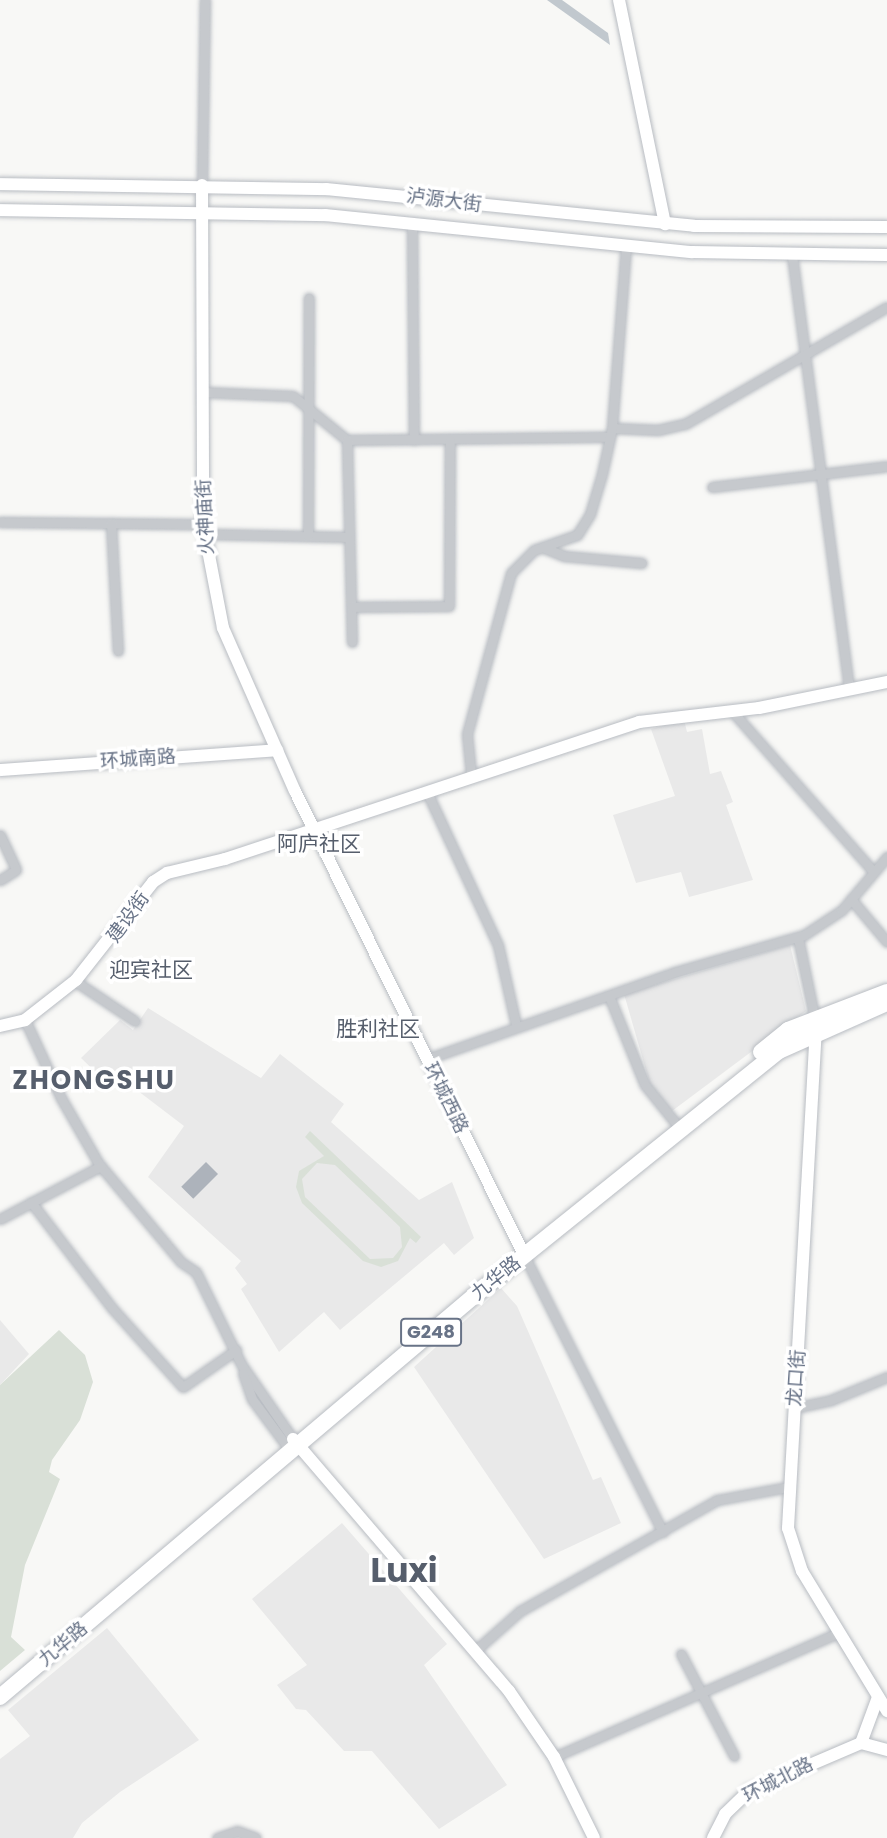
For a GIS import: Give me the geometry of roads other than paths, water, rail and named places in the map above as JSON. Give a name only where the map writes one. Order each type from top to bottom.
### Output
[{"type":"highway","name":"九华路","points":[[522,1251],[779,1051],[816,1027],[887,992]]},
{"type":"highway","name":"九华路","points":[[0,1697],[674,1121],[788,1030],[816,1027],[887,1003]]},
{"type":"highway","name":"九华路","points":[[0,1684],[293,1445]]},
{"type":"main road","points":[[619,0],[665,224]]},
{"type":"main road","name":"泸源大街","points":[[0,184],[202,185],[366,191],[665,224],[887,226]]},
{"type":"main road","name":"火神庙街","points":[[202,185],[203,529],[223,628],[313,827]]},
{"type":"main road","name":"泸源大街","points":[[0,210],[202,211],[412,222],[626,246],[792,255],[887,256]]},
{"type":"main road","name":"建设街","points":[[0,1026],[25,1020],[75,981],[160,876],[639,722],[732,711],[887,682]]},
{"type":"main road","name":"环城南路","points":[[0,770],[277,750]]},
{"type":"main road","name":"环城西路","points":[[313,827],[522,1251]]},
{"type":"main road","name":"龙口街","points":[[816,1027],[788,1488],[793,1550],[838,1633],[887,1711]]},
{"type":"main road","points":[[293,1445],[475,1651],[554,1757],[594,1838]]},
{"type":"main road","points":[[293,1445],[503,1697],[546,1761],[585,1838]]},
{"type":"main road","points":[[878,1697],[861,1743],[887,1750]]},
{"type":"main road","name":"环城北路","points":[[713,1838],[725,1814],[749,1791],[861,1743]]},
{"type":"street","points":[[202,185],[205,0]]},
{"type":"street","points":[[412,222],[414,440]]},
{"type":"street","points":[[471,774],[467,734],[511,573],[525,556],[542,547],[571,539],[583,527],[611,433],[626,246]]},
{"type":"street","points":[[792,255],[849,690]]},
{"type":"street","points":[[308,536],[309,298]]},
{"type":"street","points":[[202,392],[286,394],[347,440],[450,440],[658,430],[685,424],[804,352],[887,307]]},
{"type":"street","points":[[347,440],[347,537],[352,642]]},
{"type":"street","points":[[351,607],[449,606],[450,440]]},
{"type":"street","points":[[712,487],[887,466]]},
{"type":"street","points":[[0,522],[111,523],[347,537]]},
{"type":"street","points":[[111,523],[118,651]]},
{"type":"street","points":[[542,547],[565,556],[642,563]]},
{"type":"street","points":[[732,711],[873,871]]},
{"type":"street","points":[[426,790],[498,945],[516,1025]]},
{"type":"street","points":[[0,835],[16,870],[0,880]]},
{"type":"street","points":[[427,1059],[516,1025],[798,938],[824,924],[851,899],[887,857]]},
{"type":"street","points":[[851,899],[887,942]]},
{"type":"street","points":[[798,938],[816,1027]]},
{"type":"street","points":[[75,981],[135,1021]]},
{"type":"street","points":[[609,996],[645,1085],[674,1121]]},
{"type":"street","points":[[25,1020],[61,1098],[101,1166],[173,1254],[196,1272],[241,1364],[293,1445]]},
{"type":"street","points":[[0,1219],[101,1166]]},
{"type":"street","points":[[31,1202],[112,1308],[183,1387],[236,1350]]},
{"type":"street","points":[[522,1251],[663,1532]]},
{"type":"street","points":[[794,1408],[831,1400],[887,1377]]},
{"type":"street","points":[[475,1651],[520,1611],[717,1500],[788,1488]]},
{"type":"street","points":[[554,1757],[838,1633]]},
{"type":"street","points":[[681,1654],[734,1756]]},
{"type":"street","points":[[217,1838],[237,1831],[256,1838]]},
{"type":"district","name":"阿庐社区","points":[[319,844]]},
{"type":"district","name":"迎宾社区","points":[[151,970]]},
{"type":"district","name":"胜利社区","points":[[378,1029]]},
{"type":"district","name":"ZHONGSHU","points":[[94,1081]]},
{"type":"district","name":"Luxi","points":[[404,1571]]}]
